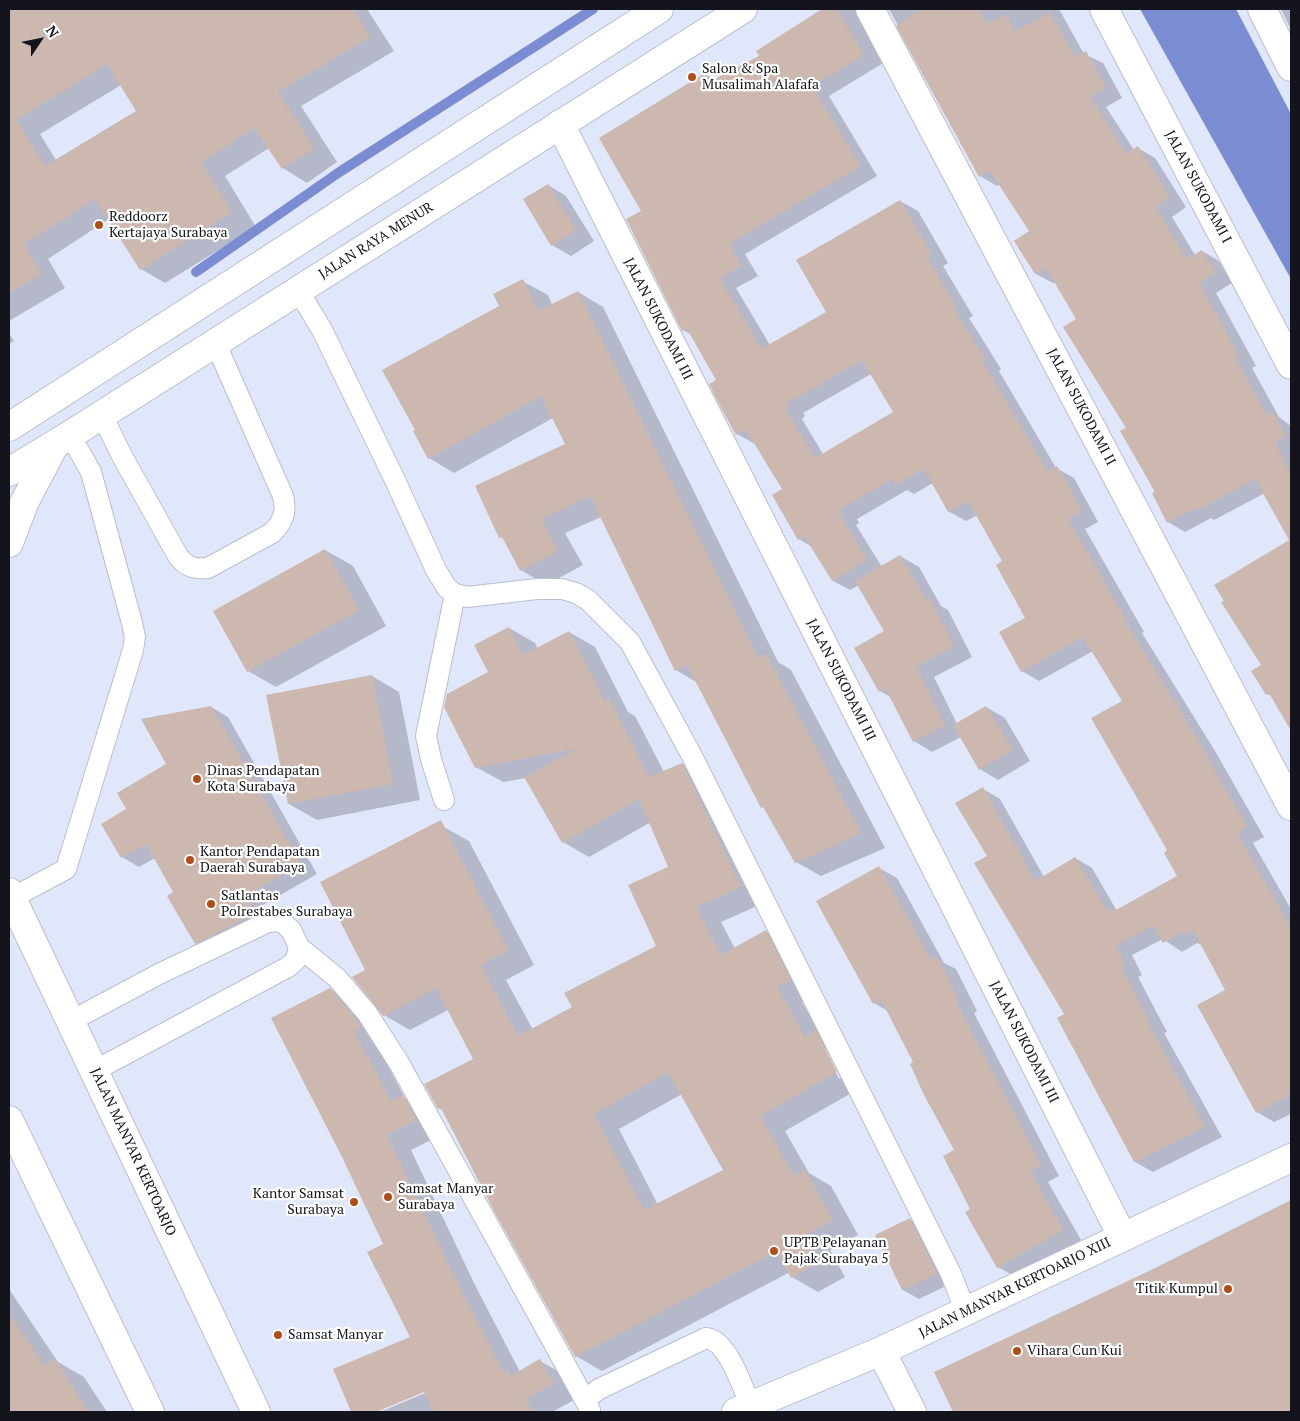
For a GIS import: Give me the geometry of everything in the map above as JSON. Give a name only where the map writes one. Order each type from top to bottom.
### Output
[{"type":"street","name":"JALAN RAYA MENUR","points":[[9,472],[63,440],[742,9]]},
{"type":"street","name":"JALAN SUKODAMI II","points":[[870,9],[1291,806]]},
{"type":"street","name":"JALAN SUKODAMI I","points":[[1104,9],[1291,365]]},
{"type":"street","points":[[1262,9],[1291,67]]},
{"type":"street","points":[[12,424],[650,14],[666,57]]},
{"type":"street","name":"JALAN SUKODAMI III","points":[[560,124],[1122,1236]]},
{"type":"street","points":[[9,543],[24,503],[63,440]]},
{"type":"street","name":"JALAN MANYAR KERTOARJO","points":[[10,895],[256,1412]]},
{"type":"street","points":[[9,1120],[150,1412]]},
{"type":"street","name":"JALAN MANYAR KERTOARJO XIII","points":[[743,1409],[881,1351],[1291,1158]]},
{"type":"street","points":[[881,1351],[912,1412]]},
{"type":"lane","points":[[298,290],[326,338],[395,480],[436,570],[447,588],[455,594],[467,596],[562,589],[576,592],[588,600],[630,642],[700,773],[946,1265],[966,1312]]},
{"type":"lane","points":[[102,415],[122,456],[173,548],[182,562],[189,567],[208,568],[272,533],[284,516],[283,496],[215,342]]},
{"type":"lane","points":[[10,895],[66,869],[133,650],[135,637],[91,472],[63,440]]},
{"type":"lane","points":[[444,800],[426,736],[455,594]]},
{"type":"lane","points":[[71,1022],[159,974],[268,922],[281,921],[291,930],[299,947],[337,978],[368,1013],[400,1063],[588,1406],[599,1389],[706,1338],[712,1338],[725,1348],[743,1409]]},
{"type":"lane","points":[[94,1071],[288,967],[296,960],[299,947]]},
{"type":"water","points":[[1140,9],[1236,9],[1291,114],[1291,279]]},
{"type":"building","points":[[9,9],[353,9],[370,37],[278,92],[314,148],[282,169],[254,128],[201,162],[232,212],[140,270],[95,199],[24,244],[41,274],[9,293]],"holes":[[[107,64],[136,111],[45,166],[16,120]]]},
{"type":"building","points":[[822,9],[837,9],[864,55],[812,86],[860,166],[729,244],[741,266],[720,278],[761,349],[826,312],[796,260],[900,200],[931,253],[926,256],[956,306],[953,308],[985,359],[982,361],[1048,472],[1057,466],[1082,511],[1068,519],[1126,623],[1198,740],[1247,827],[1237,833],[1291,928],[1291,1094],[1256,1113],[1197,1005],[1225,990],[1193,930],[1183,936],[1181,932],[1163,943],[1154,925],[1116,945],[1125,965],[1121,967],[1150,1022],[1148,1023],[1205,1127],[1134,1162],[1057,1018],[1064,1014],[974,863],[987,856],[955,803],[983,787],[1035,881],[1075,857],[1108,912],[1115,908],[1116,910],[1177,876],[1164,853],[1167,850],[1091,718],[1122,701],[1083,637],[1021,672],[999,632],[1025,618],[996,565],[1002,561],[968,501],[948,512],[924,469],[896,485],[892,479],[840,509],[842,513],[840,515],[867,560],[832,581],[804,536],[798,540],[772,495],[782,489],[746,430],[736,435],[709,384],[716,380],[687,329],[682,331],[626,219],[641,211],[599,138],[705,73],[711,81],[759,56],[756,51]],"holes":[[[862,360],[893,412],[815,458],[785,408],[789,406],[787,403]]]},
{"type":"building","points":[[922,9],[978,9],[988,24],[1005,14],[1016,31],[1050,12],[1075,57],[1086,51],[1106,88],[1090,96],[1126,154],[1138,146],[1170,197],[1155,207],[1187,259],[1202,250],[1216,272],[1199,283],[1239,356],[1235,358],[1267,415],[1273,412],[1286,436],[1275,442],[1291,474],[1291,731],[1269,693],[1266,695],[1251,671],[1261,665],[1221,602],[1224,601],[1214,585],[1289,540],[1255,479],[1196,511],[1194,508],[1167,523],[1152,493],[1155,492],[1120,431],[1126,428],[1063,327],[1076,319],[1046,268],[1035,274],[1014,241],[1029,231],[990,171],[979,177],[896,26]]},
{"type":"building","points":[[548,184],[576,230],[551,246],[523,199]]},
{"type":"building","points":[[523,279],[538,311],[578,291],[758,658],[766,654],[861,833],[795,863],[763,807],[761,808],[687,665],[675,671],[590,496],[541,519],[558,551],[520,571],[502,537],[499,538],[475,486],[565,444],[541,396],[428,459],[413,431],[415,430],[382,370],[499,306],[493,294]]},
{"type":"building","points":[[325,549],[359,610],[247,672],[213,611]]},
{"type":"building","points":[[900,555],[926,600],[930,598],[954,646],[916,667],[945,725],[913,742],[885,688],[879,692],[854,648],[884,631],[855,581]]},
{"type":"building","points":[[509,627],[523,655],[569,631],[605,701],[609,699],[649,777],[682,763],[741,887],[696,907],[721,955],[766,930],[791,980],[777,987],[805,1037],[816,1030],[837,1072],[760,1116],[794,1176],[805,1170],[833,1220],[805,1235],[819,1262],[791,1278],[777,1251],[575,1357],[495,1213],[441,1108],[438,1109],[424,1084],[473,1059],[436,988],[383,1016],[352,977],[365,970],[320,882],[441,820],[508,950],[481,965],[518,1036],[572,1007],[564,993],[656,946],[628,885],[668,867],[639,799],[562,843],[524,777],[579,748],[475,768],[444,707],[447,694],[488,672],[474,645]],"holes":[[[668,1072],[723,1170],[644,1210],[594,1114]]]},
{"type":"building","points":[[372,675],[393,784],[288,804],[266,695]]},
{"type":"building","name":"Dinas Pendapatan Kota Surabaya","points":[[211,706],[301,864],[245,896],[255,913],[195,944],[167,896],[173,892],[146,844],[121,858],[101,824],[126,809],[117,793],[166,764],[141,719]]},
{"type":"building","points":[[986,706],[1013,750],[979,770],[953,725]]},
{"type":"building","points":[[879,866],[931,960],[937,957],[959,1000],[956,1002],[1041,1165],[1030,1171],[1063,1230],[997,1268],[965,1212],[970,1209],[943,1156],[954,1150],[924,1095],[910,1064],[913,1062],[881,1000],[873,1004],[816,901]]},
{"type":"building","name":"Samsat Manyar Surabaya","points":[[330,988],[362,1027],[354,1031],[391,1101],[403,1095],[417,1120],[387,1135],[450,1268],[503,1372],[507,1370],[510,1376],[540,1359],[554,1383],[526,1399],[531,1412],[434,1412],[424,1392],[376,1412],[351,1412],[333,1369],[410,1337],[367,1252],[383,1244],[342,1157],[271,1018]]},
{"type":"building","points":[[1291,1200],[1291,1412],[953,1412],[934,1372],[1149,1271]]},
{"type":"building","points":[[910,1218],[937,1274],[902,1290],[875,1235]]},
{"type":"building","points":[[9,1314],[44,1366],[55,1359],[89,1412],[9,1412]]},
{"type":"waterway","points":[[196,272],[338,173],[593,9]]},
{"type":"place","name":"Salon & Spa Musalimah Alafafa","points":[[692,77]]},
{"type":"place","name":"Reddoorz Kertajaya Surabaya","points":[[99,225]]},
{"type":"place","name":"Dinas Pendapatan Kota Surabaya","points":[[197,779]]},
{"type":"place","name":"Kantor Pendapatan Daerah Surabaya","points":[[190,860]]},
{"type":"place","name":"Satlantas Polrestabes Surabaya","points":[[211,904]]},
{"type":"place","name":"Samsat Manyar Surabaya","points":[[388,1197]]},
{"type":"place","name":"Kantor Samsat Surabaya","points":[[354,1202]]},
{"type":"place","name":"UPTB Pelayanan Pajak Surabaya 5","points":[[774,1251]]},
{"type":"place","name":"Titik Kumpul","points":[[1228,1289]]},
{"type":"place","name":"Samsat Manyar","points":[[278,1335]]},
{"type":"place","name":"Vihara Cun Kui","points":[[1017,1351]]}]
